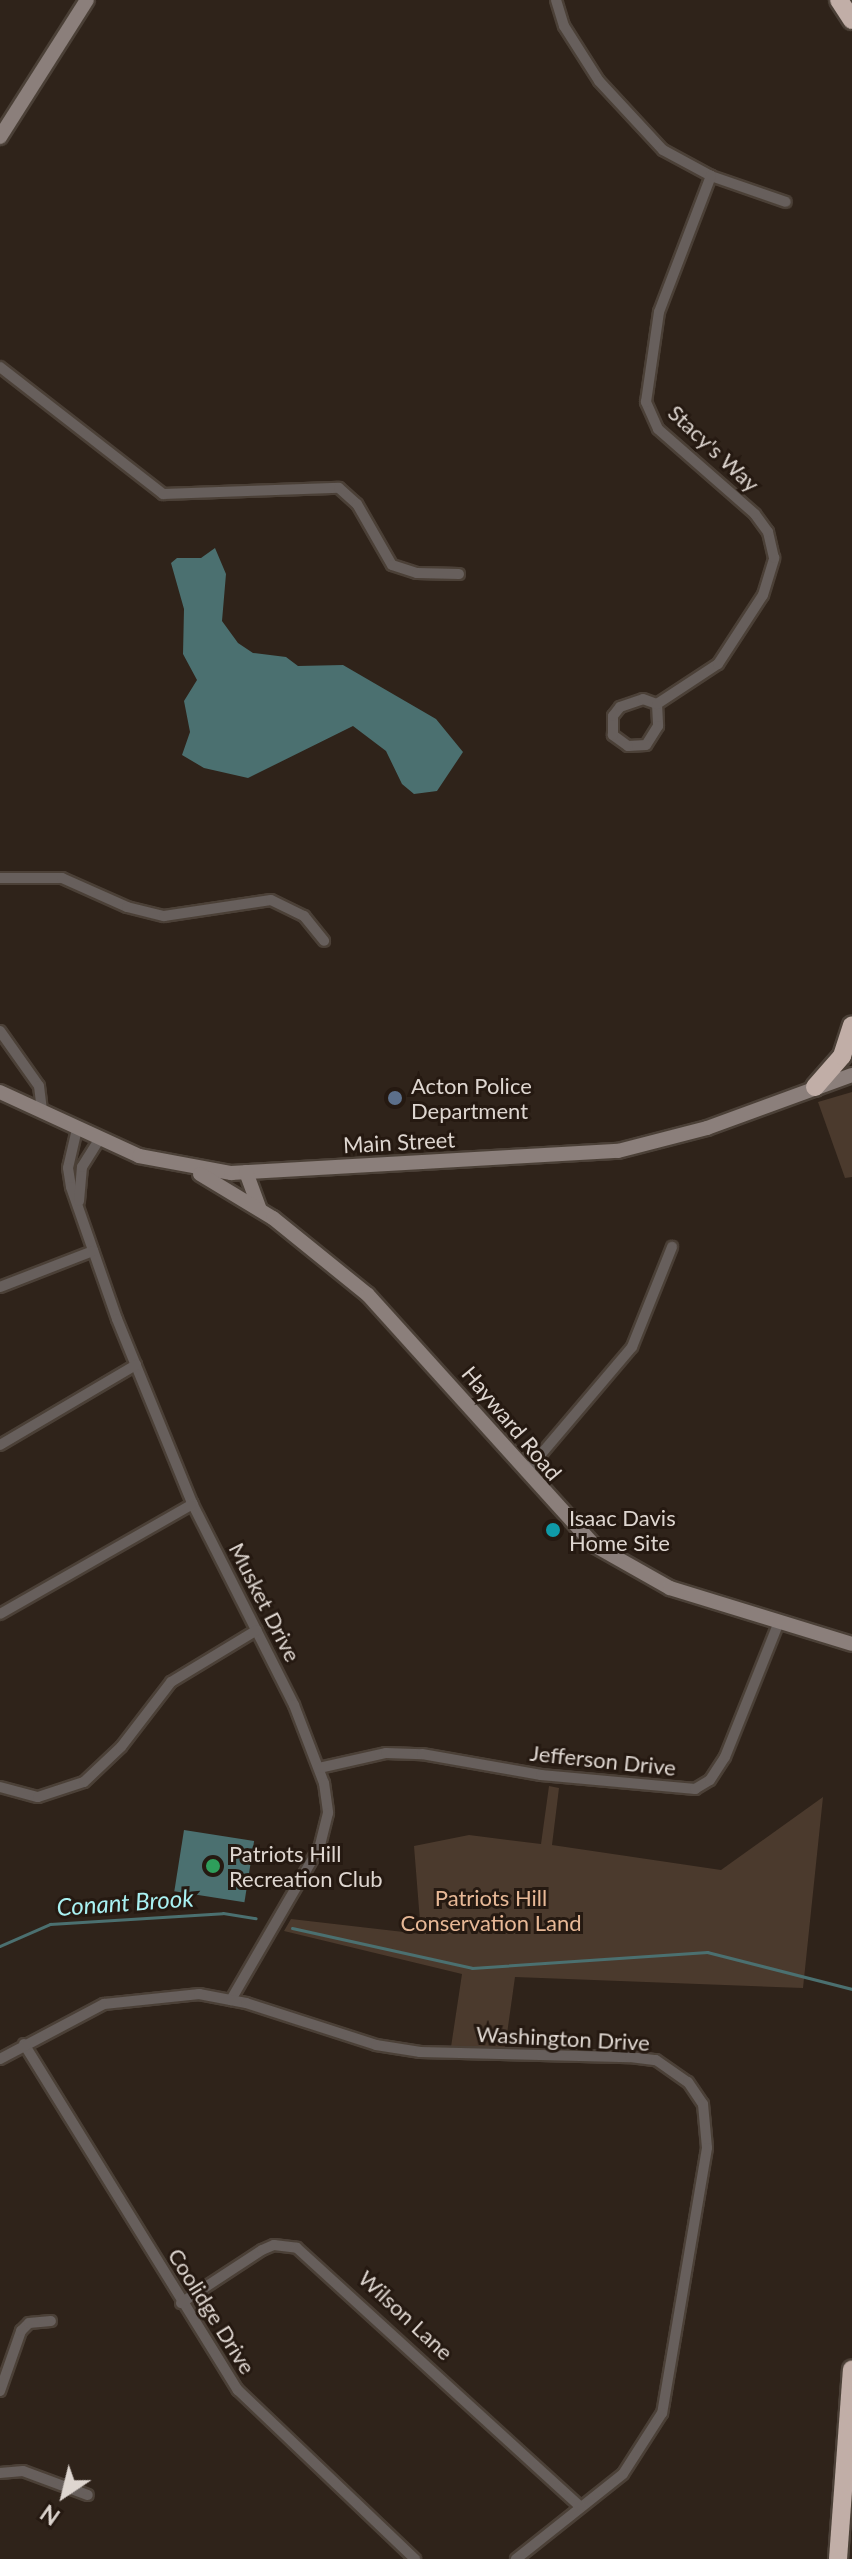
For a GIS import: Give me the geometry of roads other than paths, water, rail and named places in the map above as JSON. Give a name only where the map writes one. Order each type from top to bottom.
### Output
[{"type":"highway","points":[[839,0],[852,20]]},
{"type":"highway","points":[[815,1087],[842,1056],[852,1026]]},
{"type":"highway","points":[[838,2559],[852,2370]]},
{"type":"street","points":[[0,137],[87,0]]},
{"type":"street","points":[[556,0],[578,50],[631,120],[663,150],[711,176],[786,202]]},
{"type":"street","name":"Stacy's Way","points":[[657,704],[718,664],[763,595],[774,558],[768,532],[755,514],[658,429],[646,402],[659,312],[711,176]]},
{"type":"street","points":[[0,367],[163,494],[339,488],[353,498],[392,565],[417,573],[459,574]]},
{"type":"street","name":"Stacy's Way","points":[[643,699],[657,704],[658,726],[646,745],[628,746],[613,735],[613,716],[620,707],[643,699]]},
{"type":"street","points":[[0,878],[62,878],[127,907],[164,916],[271,900],[304,916],[324,941]]},
{"type":"street","points":[[0,1031],[39,1086],[42,1111]]},
{"type":"street","name":"Main Street","points":[[0,1092],[99,1140],[183,1167],[238,1173],[618,1151],[707,1128],[852,1075]]},
{"type":"street","name":"Musket Drive","points":[[77,1129],[68,1168],[93,1251],[193,1504],[257,1630],[319,1768],[328,1813],[319,1848],[231,2000]]},
{"type":"street","name":"Musket Drive","points":[[80,1215],[82,1167],[99,1140]]},
{"type":"street","name":"Hayward Road","points":[[183,1167],[260,1210],[332,1261],[403,1329],[569,1521],[618,1560],[670,1588],[852,1644]]},
{"type":"street","points":[[233,1193],[238,1173]]},
{"type":"street","points":[[238,1173],[260,1210]]},
{"type":"street","points":[[526,1472],[632,1347],[672,1247]]},
{"type":"street","points":[[0,1287],[93,1251]]},
{"type":"street","points":[[0,1445],[136,1365]]},
{"type":"street","points":[[0,1614],[193,1504]]},
{"type":"street","name":"Jefferson Drive","points":[[319,1768],[386,1753],[422,1754],[541,1775],[695,1789],[710,1780],[725,1757],[779,1622]]},
{"type":"street","points":[[0,1787],[38,1797],[84,1782],[121,1747],[171,1682],[219,1649],[257,1630]]},
{"type":"street","name":"Washington Drive","points":[[0,2059],[104,2004],[168,1995],[231,2000],[347,2037],[420,2052],[656,2060],[697,2094],[703,2104],[707,2148],[666,2400],[633,2463],[516,2559]]},
{"type":"street","name":"Coolidge Drive","points":[[24,2044],[181,2303],[245,2400],[415,2559]]},
{"type":"street","name":"Wilson Lane","points":[[181,2303],[262,2250],[297,2248],[581,2507]]},
{"type":"street","points":[[0,2391],[21,2331],[29,2323],[51,2321]]},
{"type":"street","points":[[0,2473],[30,2473],[88,2495]]},
{"type":"water","points":[[215,548],[226,574],[222,621],[238,643],[253,653],[286,657],[298,666],[343,665],[436,719],[463,752],[437,791],[414,794],[402,784],[386,751],[353,726],[248,778],[204,768],[182,755],[190,732],[184,701],[197,680],[183,654],[184,609],[171,563],[177,558],[201,558]]},
{"type":"water","name":"Patriots Hill Recreation Club","points":[[184,1830],[254,1841],[244,1902],[174,1891]]},
{"type":"waterway","name":"Conant Brook","points":[[0,1946],[50,1924],[223,1913],[256,1918]]},
{"type":"waterway","name":"Conant Brook","points":[[292,1928],[472,1968],[707,1952],[852,1989]]},
{"type":"place","name":"Acton Police Department","points":[[395,1098]]},
{"type":"place","name":"Isaac Davis Home Site","points":[[553,1530]]},
{"type":"place","name":"Patriots Hill Recreation Club","points":[[213,1866]]},
{"type":"park label","name":"Patriots Hill Conservation Land","points":[[491,1910]]}]
